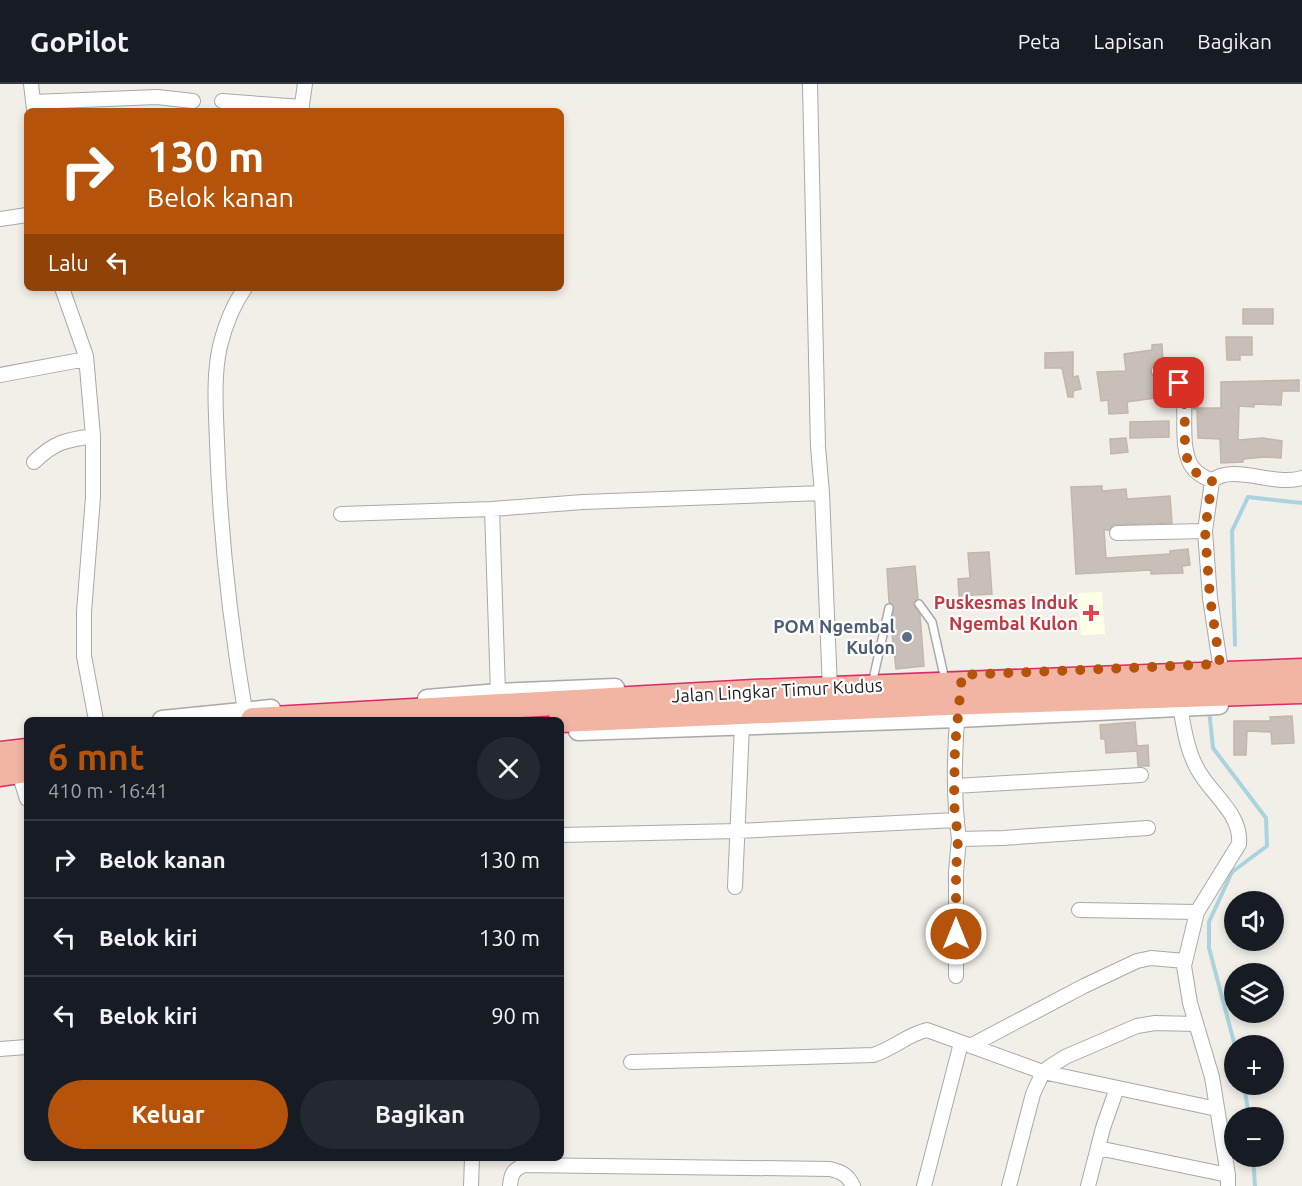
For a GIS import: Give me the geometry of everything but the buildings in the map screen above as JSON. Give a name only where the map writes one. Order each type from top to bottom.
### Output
[{"type":"highway","name":"Jalan Lingkar Timur Kudus","points":[[953,695],[1302,671]]},
{"type":"highway","name":"Jalan Lingkar Timur Kudus","points":[[249,715],[829,684],[873,698]]},
{"type":"highway","name":"Jalan Lingkar Timur Kudus","points":[[564,720],[873,698],[1302,691]]},
{"type":"highway","points":[[0,754],[24,751]]},
{"type":"street","points":[[31,84],[33,107],[160,90],[193,101]]},
{"type":"street","points":[[302,108],[305,84]]},
{"type":"street","points":[[214,717],[498,693],[829,684],[822,493],[818,447],[810,84]]},
{"type":"street","points":[[222,101],[292,108]]},
{"type":"street","points":[[0,219],[24,215]]},
{"type":"street","points":[[63,291],[86,359],[93,436],[93,497],[84,612],[84,656],[95,717]]},
{"type":"street","points":[[243,291],[226,324],[219,348],[215,392],[224,550],[236,656],[249,715]]},
{"type":"street","points":[[0,375],[86,359]]},
{"type":"street","points":[[1159,371],[1179,383],[1183,389],[1189,463],[1194,471],[1212,481]]},
{"type":"street","points":[[34,462],[47,449],[65,440],[93,436]]},
{"type":"street","points":[[1220,664],[1210,598],[1205,531],[1212,481],[1227,473],[1269,479],[1302,478]]},
{"type":"street","points":[[341,514],[822,493]]},
{"type":"street","points":[[492,508],[498,693]]},
{"type":"street","points":[[1117,533],[1205,531]]},
{"type":"street","points":[[953,695],[1220,664],[1302,661]]},
{"type":"street","points":[[953,695],[1180,707],[1302,702]]},
{"type":"street","points":[[953,695],[958,839],[956,976]]},
{"type":"street","points":[[564,732],[742,725],[873,698]]},
{"type":"street","points":[[1098,1148],[1228,1180],[1212,1077],[1190,1003],[1185,961],[1197,912],[1239,844],[1240,835],[1233,817],[1206,783],[1193,759],[1180,707]]},
{"type":"street","points":[[735,887],[742,725]]},
{"type":"street","points":[[0,743],[24,739]]},
{"type":"street","points":[[955,786],[1141,776]]},
{"type":"street","points":[[0,786],[21,781]]},
{"type":"street","points":[[564,836],[737,831],[956,820]]},
{"type":"street","points":[[958,839],[1148,828]]},
{"type":"street","points":[[1079,910],[1197,912]]},
{"type":"street","points":[[924,1186],[966,1044],[1130,964],[1151,958],[1185,961]]},
{"type":"street","points":[[1009,1186],[1042,1072],[1065,1057],[1137,1026],[1155,1023],[1196,1024]]},
{"type":"street","points":[[631,1062],[865,1056],[882,1052],[927,1030],[1042,1072],[1217,1109]]},
{"type":"street","points":[[0,1049],[24,1047]]},
{"type":"street","points":[[1088,1186],[1117,1088]]},
{"type":"street","points":[[471,1186],[472,1161]]},
{"type":"street","points":[[510,1186],[514,1169],[524,1165],[830,1169],[847,1176],[853,1186]]},
{"type":"lane","points":[[919,604],[932,622],[953,695]]},
{"type":"lane","points":[[873,698],[889,608]]},
{"type":"shaded area","name":"Puskesmas Induk Ngembal Kulon","points":[[1102,592],[1105,634],[1081,635],[1078,593]]},
{"type":"waterway","points":[[1235,645],[1232,531],[1248,497],[1302,503]]},
{"type":"waterway","points":[[1209,710],[1213,748],[1266,818],[1267,846],[1232,872],[1209,922],[1209,948],[1232,1035]]},
{"type":"waterway","points":[[1246,1095],[1247,1107]]},
{"type":"waterway","points":[[1254,1167],[1255,1186]]},
{"type":"place","name":"Puskesmas Induk Ngembal Kulon","points":[[1091,613]]},
{"type":"place","name":"POM Ngembal Kulon","points":[[907,637]]},
{"type":"route","points":[[956,934],[958,839],[954,803],[955,746],[962,675],[1220,664],[1210,598],[1205,531],[1212,481],[1194,471],[1189,463],[1183,389],[1179,383]]}]
